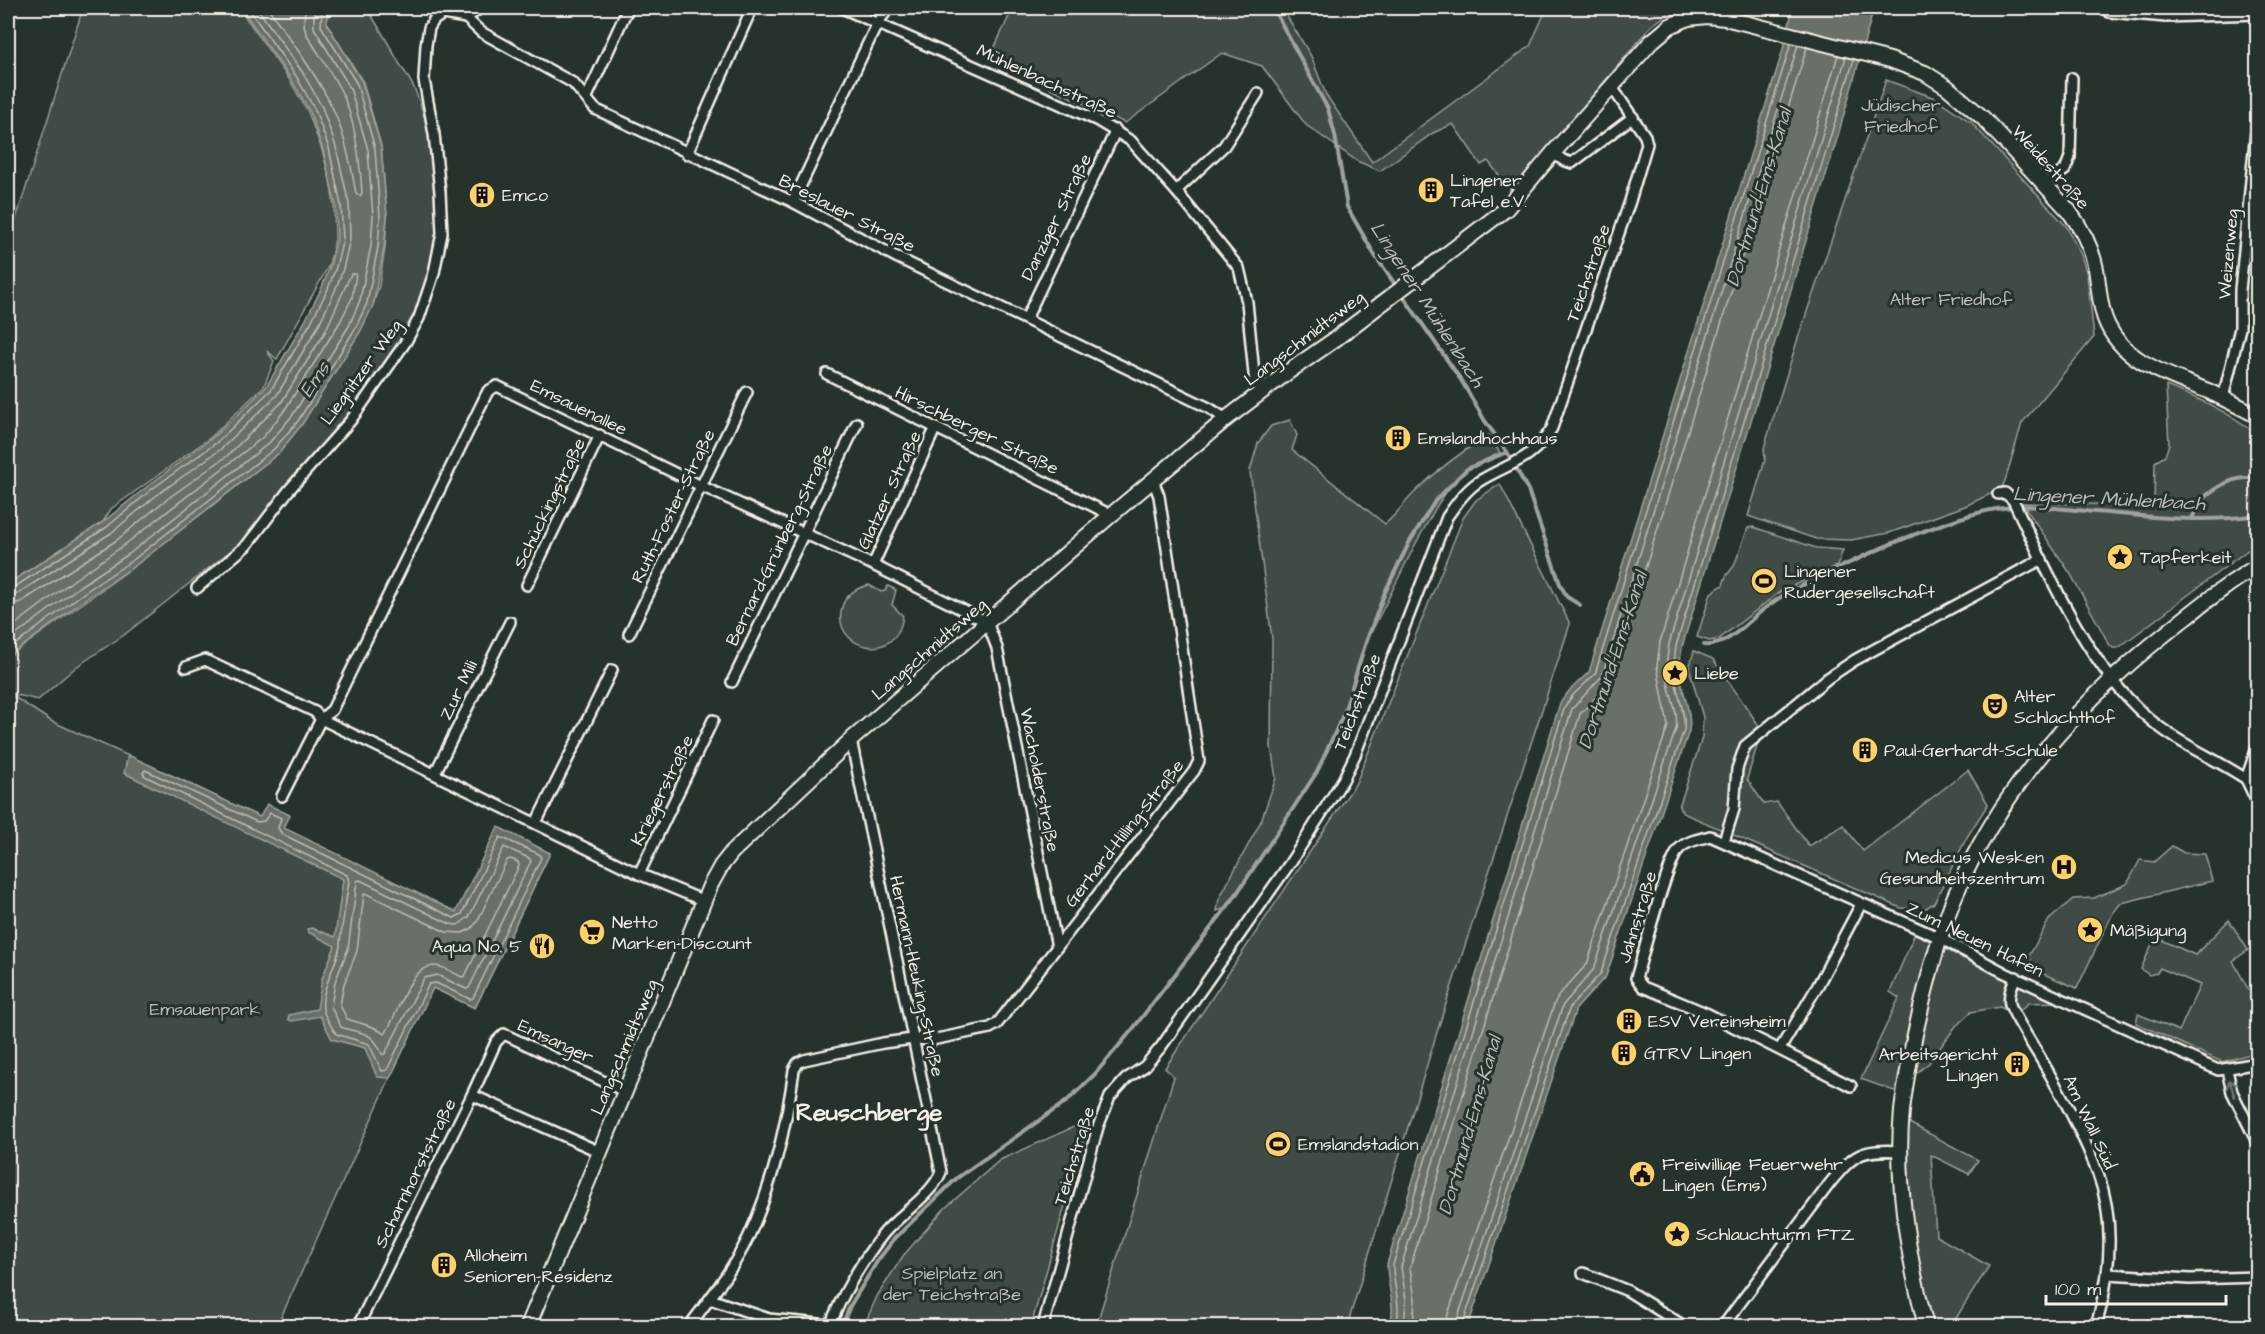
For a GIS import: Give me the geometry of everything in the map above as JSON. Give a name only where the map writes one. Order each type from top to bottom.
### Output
[{"type":"street","points":[[466,18],[480,8]]},
{"type":"street","points":[[587,97],[628,8]]},
{"type":"street","points":[[687,154],[752,8]]},
{"type":"street","name":"Mühlenbachstraße","points":[[842,8],[878,22],[1116,130],[1131,141],[1176,191],[1239,268],[1247,302],[1255,384],[1263,391]]},
{"type":"street","points":[[793,202],[878,22],[889,8]]},
{"type":"street","points":[[2109,10],[2166,17],[2258,14]]},
{"type":"street","name":"Langschmidtsweg","points":[[528,1326],[704,901],[721,866],[732,852],[851,740],[1111,515],[1226,419],[1506,209],[1652,42],[1670,26],[1707,12],[1763,27]]},
{"type":"street","name":"Liegnitzer Weg","points":[[196,588],[247,545],[289,490],[351,420],[405,343],[419,318],[434,273],[442,233],[441,192],[424,80],[426,45],[429,28],[434,20],[444,14],[466,18]]},
{"type":"street","name":"Breslauer Straße","points":[[466,18],[481,32],[573,83],[595,109],[793,202],[898,258],[1175,391],[1226,419]]},
{"type":"street","name":"Weidestraße","points":[[1763,27],[1883,58],[1925,73],[1947,87],[1983,118],[2069,211],[2086,237],[2096,268],[2105,318],[2121,345],[2154,369],[2223,398],[2258,416]]},
{"type":"street","points":[[2044,184],[2065,170],[2070,157],[2072,78]]},
{"type":"street","name":"Teichstraße","points":[[1043,1326],[1098,1127],[1110,1097],[1126,1079],[1145,1066],[1161,1047],[1278,881],[1343,780],[1355,755],[1447,517],[1466,491],[1531,454],[1547,436],[1560,408],[1647,144],[1645,136],[1612,87]]},
{"type":"street","points":[[1176,191],[1224,146],[1258,93]]},
{"type":"street","name":"Weizenweg","points":[[2223,398],[2240,328],[2240,290],[2258,111]]},
{"type":"street","points":[[1553,153],[1572,163],[1633,117]]},
{"type":"street","name":"Danziger Straße","points":[[1026,318],[1116,130]]},
{"type":"street","name":"Hirschberger Straße","points":[[827,374],[1111,515]]},
{"type":"street","name":"Emsauenallee","points":[[321,719],[332,710],[488,391],[496,386],[701,486],[873,565],[987,622]]},
{"type":"street","name":"Ruth-Foster-Straße","points":[[629,634],[747,392]]},
{"type":"street","name":"Bernard-Grünberg-Straße","points":[[732,682],[857,423]]},
{"type":"street","name":"Glatzer Straße","points":[[873,565],[935,429]]},
{"type":"street","name":"Schückingstraße","points":[[527,585],[600,435]]},
{"type":"street","name":"Gerhard-Hilling-Straße","points":[[710,1299],[748,1238],[760,1207],[787,1122],[794,1070],[798,1063],[804,1059],[912,1039],[932,1041],[990,1028],[997,1024],[1194,771],[1199,761],[1159,496],[1153,480]]},
{"type":"street","points":[[1998,494],[2006,493],[2013,500],[2079,630],[2111,679],[2129,701],[2182,744],[2226,766],[2246,779],[2258,804]]},
{"type":"street","points":[[1724,841],[1734,809],[1737,769],[1745,746],[1828,678],[1855,660],[2042,559]]},
{"type":"street","points":[[1926,1326],[1916,1286],[1904,1217],[1902,1112],[1912,1046],[1940,938],[1956,896],[1975,856],[2007,804],[2046,749],[2111,679],[2227,585],[2258,566]]},
{"type":"street","name":"Zur Mili","points":[[435,773],[510,622]]},
{"type":"street","name":"Wacholderstraße","points":[[987,622],[997,648],[1057,947]]},
{"type":"street","points":[[186,667],[205,660],[315,712],[321,719],[639,874],[704,901]]},
{"type":"street","points":[[536,824],[612,670]]},
{"type":"street","points":[[282,796],[321,719]]},
{"type":"street","name":"Kriegerstraße","points":[[639,874],[713,720]]},
{"type":"street","name":"Hermann-Heuking-Straße","points":[[710,1299],[769,1319],[830,1326],[839,1305],[883,1234],[930,1188],[941,1172],[851,740]]},
{"type":"street","points":[[2246,779],[2258,745]]},
{"type":"street","name":"Zum Neuen Hafen","points":[[1710,836],[1940,938],[2016,977],[2191,1058],[2218,1070],[2227,1070]]},
{"type":"street","name":"Jahnstraße","points":[[1710,836],[1689,842],[1675,855],[1636,978],[1643,987],[1708,1014],[1851,1086]]},
{"type":"street","points":[[1780,1049],[1817,987],[1861,904]]},
{"type":"street","name":"Am Wall Süd","points":[[2016,977],[2012,984],[2010,1004],[2053,1080],[2098,1174],[2105,1204],[2110,1242],[2108,1274],[2096,1326]]},
{"type":"street","name":"Emsanger","points":[[472,1095],[496,1042],[504,1034],[624,1091]]},
{"type":"street","points":[[2258,1063],[2227,1070],[2232,1092],[2258,1144]]},
{"type":"street","name":"Scharnhorststraße","points":[[358,1326],[472,1095],[600,1152]]},
{"type":"street","points":[[1723,1326],[1848,1161],[1864,1153],[1883,1150],[1901,1151]]},
{"type":"street","points":[[1583,1273],[1628,1291],[1684,1326]]},
{"type":"street","points":[[2108,1274],[2190,1279],[2258,1277]]},
{"type":"street","points":[[689,1326],[710,1299]]},
{"type":"green space","points":[[83,8],[239,8],[289,79],[308,112],[330,180],[335,239],[329,265],[277,359],[267,351],[274,361],[264,386],[211,437],[111,509],[103,522],[8,584],[8,244]]},
{"type":"green space","points":[[326,8],[367,8],[415,90],[431,145],[436,174],[438,204],[432,262],[415,317],[393,355],[349,416],[339,423],[303,472],[248,537],[124,635],[76,667],[38,700],[8,693],[8,657],[136,565],[279,453],[302,424],[360,332],[379,286],[385,248],[387,217],[381,146],[363,82],[327,24],[328,10]]},
{"type":"green space","points":[[1013,8],[1282,8],[1311,56],[1326,95],[1372,162],[1530,46],[1547,8],[1676,8],[1651,26],[1512,192],[1488,161],[1481,165],[1453,124],[1433,133],[1380,171],[1357,161],[1306,125],[1262,66],[1222,53],[1125,123],[989,59]]},
{"type":"green space","name":"Alter Friedhof","points":[[1886,80],[1935,98],[1971,122],[2066,226],[2081,255],[2087,275],[2094,337],[2022,423],[2001,489],[1965,506],[1889,533],[1851,540],[1816,539],[1748,516],[1765,460],[1764,448],[1798,338]]},
{"type":"green space","points":[[2166,386],[2214,407],[2257,434],[2257,543],[2118,648],[2113,648],[2070,573],[2022,503],[2154,505],[2155,462],[2165,456],[2169,444]]},
{"type":"green space","points":[[1290,420],[1297,435],[1292,450],[1385,524],[1430,478],[1485,437],[1489,435],[1500,453],[1467,468],[1456,478],[1438,504],[1365,645],[1343,712],[1317,771],[1233,897],[1223,909],[1217,911],[1219,899],[1261,821],[1276,778],[1271,747],[1272,639],[1250,471],[1258,443],[1271,426]]},
{"type":"green space","points":[[1500,484],[1570,624],[1442,1016],[1347,1326],[1096,1326],[1174,1077],[1165,1068],[1356,783],[1463,518],[1476,500]]},
{"type":"green space","name":"Lingener Rudergesellschaft","points":[[1753,527],[1816,548],[1843,550],[1837,566],[1781,591],[1719,639],[1709,641],[1697,637],[1711,593],[1723,585],[1726,576],[1734,566],[1748,528]]},
{"type":"green space","points":[[869,585],[881,592],[885,591],[888,586],[896,590],[892,605],[903,616],[898,632],[889,642],[878,646],[866,646],[854,641],[846,633],[841,621],[842,607],[846,598],[856,590]]},
{"type":"green space","points":[[1694,651],[1713,659],[1762,730],[1747,779],[1764,804],[1777,802],[1809,846],[1843,825],[1863,851],[1968,770],[1988,804],[1967,837],[1934,903],[1923,910],[1901,908],[1683,813],[1679,807],[1702,738],[1703,717],[1689,668]]},
{"type":"green space","name":"Emsauenpark","points":[[8,693],[51,721],[180,779],[456,912],[498,827],[550,853],[475,1008],[433,988],[277,1326],[8,1326]]},
{"type":"green space","points":[[2172,846],[2184,853],[2205,854],[2212,881],[2121,903],[2113,913],[2077,988],[2034,970],[2029,956],[2049,920],[2073,899],[2094,898],[2127,884],[2140,860],[2154,862]]},
{"type":"green space","points":[[2229,920],[2248,950],[2233,961],[2253,998],[2257,996],[2257,1052],[2222,1062],[2136,1023],[2138,1014],[2179,1031],[2200,985],[2160,968],[2157,973],[2149,975],[2141,969],[2155,937],[2195,955]]},
{"type":"green space","points":[[1915,933],[1962,958],[2061,1002],[2029,1003],[2015,1015],[2000,1007],[1971,1012],[1956,1026],[1929,1063],[1894,1091],[1861,1079],[1899,998],[1890,992]]},
{"type":"green space","points":[[1902,1119],[1978,1160],[1969,1174],[1931,1155],[1936,1236],[1989,1266],[1951,1326],[1926,1326],[1916,1286]]},
{"type":"green space","name":"Spielplatz an der Teichstraße","points":[[1089,1120],[1031,1326],[864,1326],[877,1296],[903,1256],[944,1209],[1000,1160]]},
{"type":"water","name":"Ems","points":[[241,8],[326,8],[328,10],[327,24],[362,82],[381,147],[387,217],[384,248],[373,305],[360,332],[302,424],[279,453],[136,565],[88,597],[8,657],[8,584],[103,522],[212,438],[266,387],[305,321],[330,266],[337,239],[336,206],[323,150],[310,112],[291,79]]},
{"type":"water","name":"Dortmund-Ems-Kanal","points":[[1793,8],[1874,8],[1837,139],[1682,647],[1680,672],[1689,712],[1689,731],[1606,976],[1576,1009],[1468,1326],[1390,1326],[1392,1303],[1387,1264],[1560,703],[1589,672],[1782,53]]},
{"type":"water","points":[[128,755],[260,817],[267,804],[290,815],[284,828],[456,912],[498,827],[550,853],[475,1008],[433,988],[390,1078],[377,1077],[365,1048],[332,1039],[320,1016],[292,1021],[288,1019],[289,1015],[317,1009],[322,979],[335,946],[308,932],[307,929],[312,928],[335,937],[343,879],[124,773]]},
{"type":"waterway","name":"Lingener Mühlenbach","points":[[1273,8],[1328,109],[1335,135],[1347,207],[1374,254],[1461,380],[1485,421],[1507,452],[1528,490],[1560,584],[1567,597],[1580,605]]},
{"type":"waterway","points":[[842,1326],[850,1306],[878,1260],[895,1238],[957,1178],[1067,1101],[1095,1074],[1234,898],[1317,772],[1344,713],[1365,645],[1385,592],[1409,543],[1435,501],[1467,469],[1507,452]]},
{"type":"waterway","points":[[2192,518],[2205,496],[2219,486],[2238,479],[2258,479]]},
{"type":"waterway","name":"Lingener Mühlenbach","points":[[1704,645],[1713,645],[1730,637],[1774,601],[1802,585],[1900,540],[1980,513],[2003,508],[2034,506],[2171,518],[2215,519],[2258,515]]},
{"type":"place","name":"Lingener Tafel e.V.","points":[[1431,190]]},
{"type":"place","name":"Emco","points":[[482,195]]},
{"type":"place","name":"Emslandhochhaus","points":[[1398,438]]},
{"type":"place","name":"Tapferkeit","points":[[2120,557]]},
{"type":"place","name":"Lingener Rudergesellschaft","points":[[1764,581]]},
{"type":"place","name":"Liebe","points":[[1675,673]]},
{"type":"place","name":"Alter Schlachthof","points":[[1995,706]]},
{"type":"place","name":"Paul-Gerhardt-Schule","points":[[1865,750]]},
{"type":"place","name":"Medicus Wesken Gesundheitszentrum","points":[[2064,867]]},
{"type":"place","name":"Mäßigung","points":[[2090,930]]},
{"type":"place","name":"Netto Marken-Discount","points":[[592,932]]},
{"type":"place","name":"Aqua No. 5","points":[[542,946]]},
{"type":"place","name":"ESV Vereinsheim","points":[[1629,1021]]},
{"type":"place","name":"GTRV Lingen","points":[[1624,1053]]},
{"type":"place","name":"Arbeitsgericht Lingen","points":[[2017,1064]]},
{"type":"place","name":"Emslandstadion","points":[[1278,1144]]},
{"type":"place","name":"Freiwillige Feuerwehr Lingen (Ems)","points":[[1642,1174]]},
{"type":"place","name":"Schlauchturm FTZ","points":[[1677,1234]]},
{"type":"place","name":"Alloheim Senioren-Residenz","points":[[444,1265]]},
{"type":"district","name":"Reuschberge","points":[[869,1112]]},
{"type":"park label","name":"Jüdischer Friedhof","points":[[1901,115]]}]
